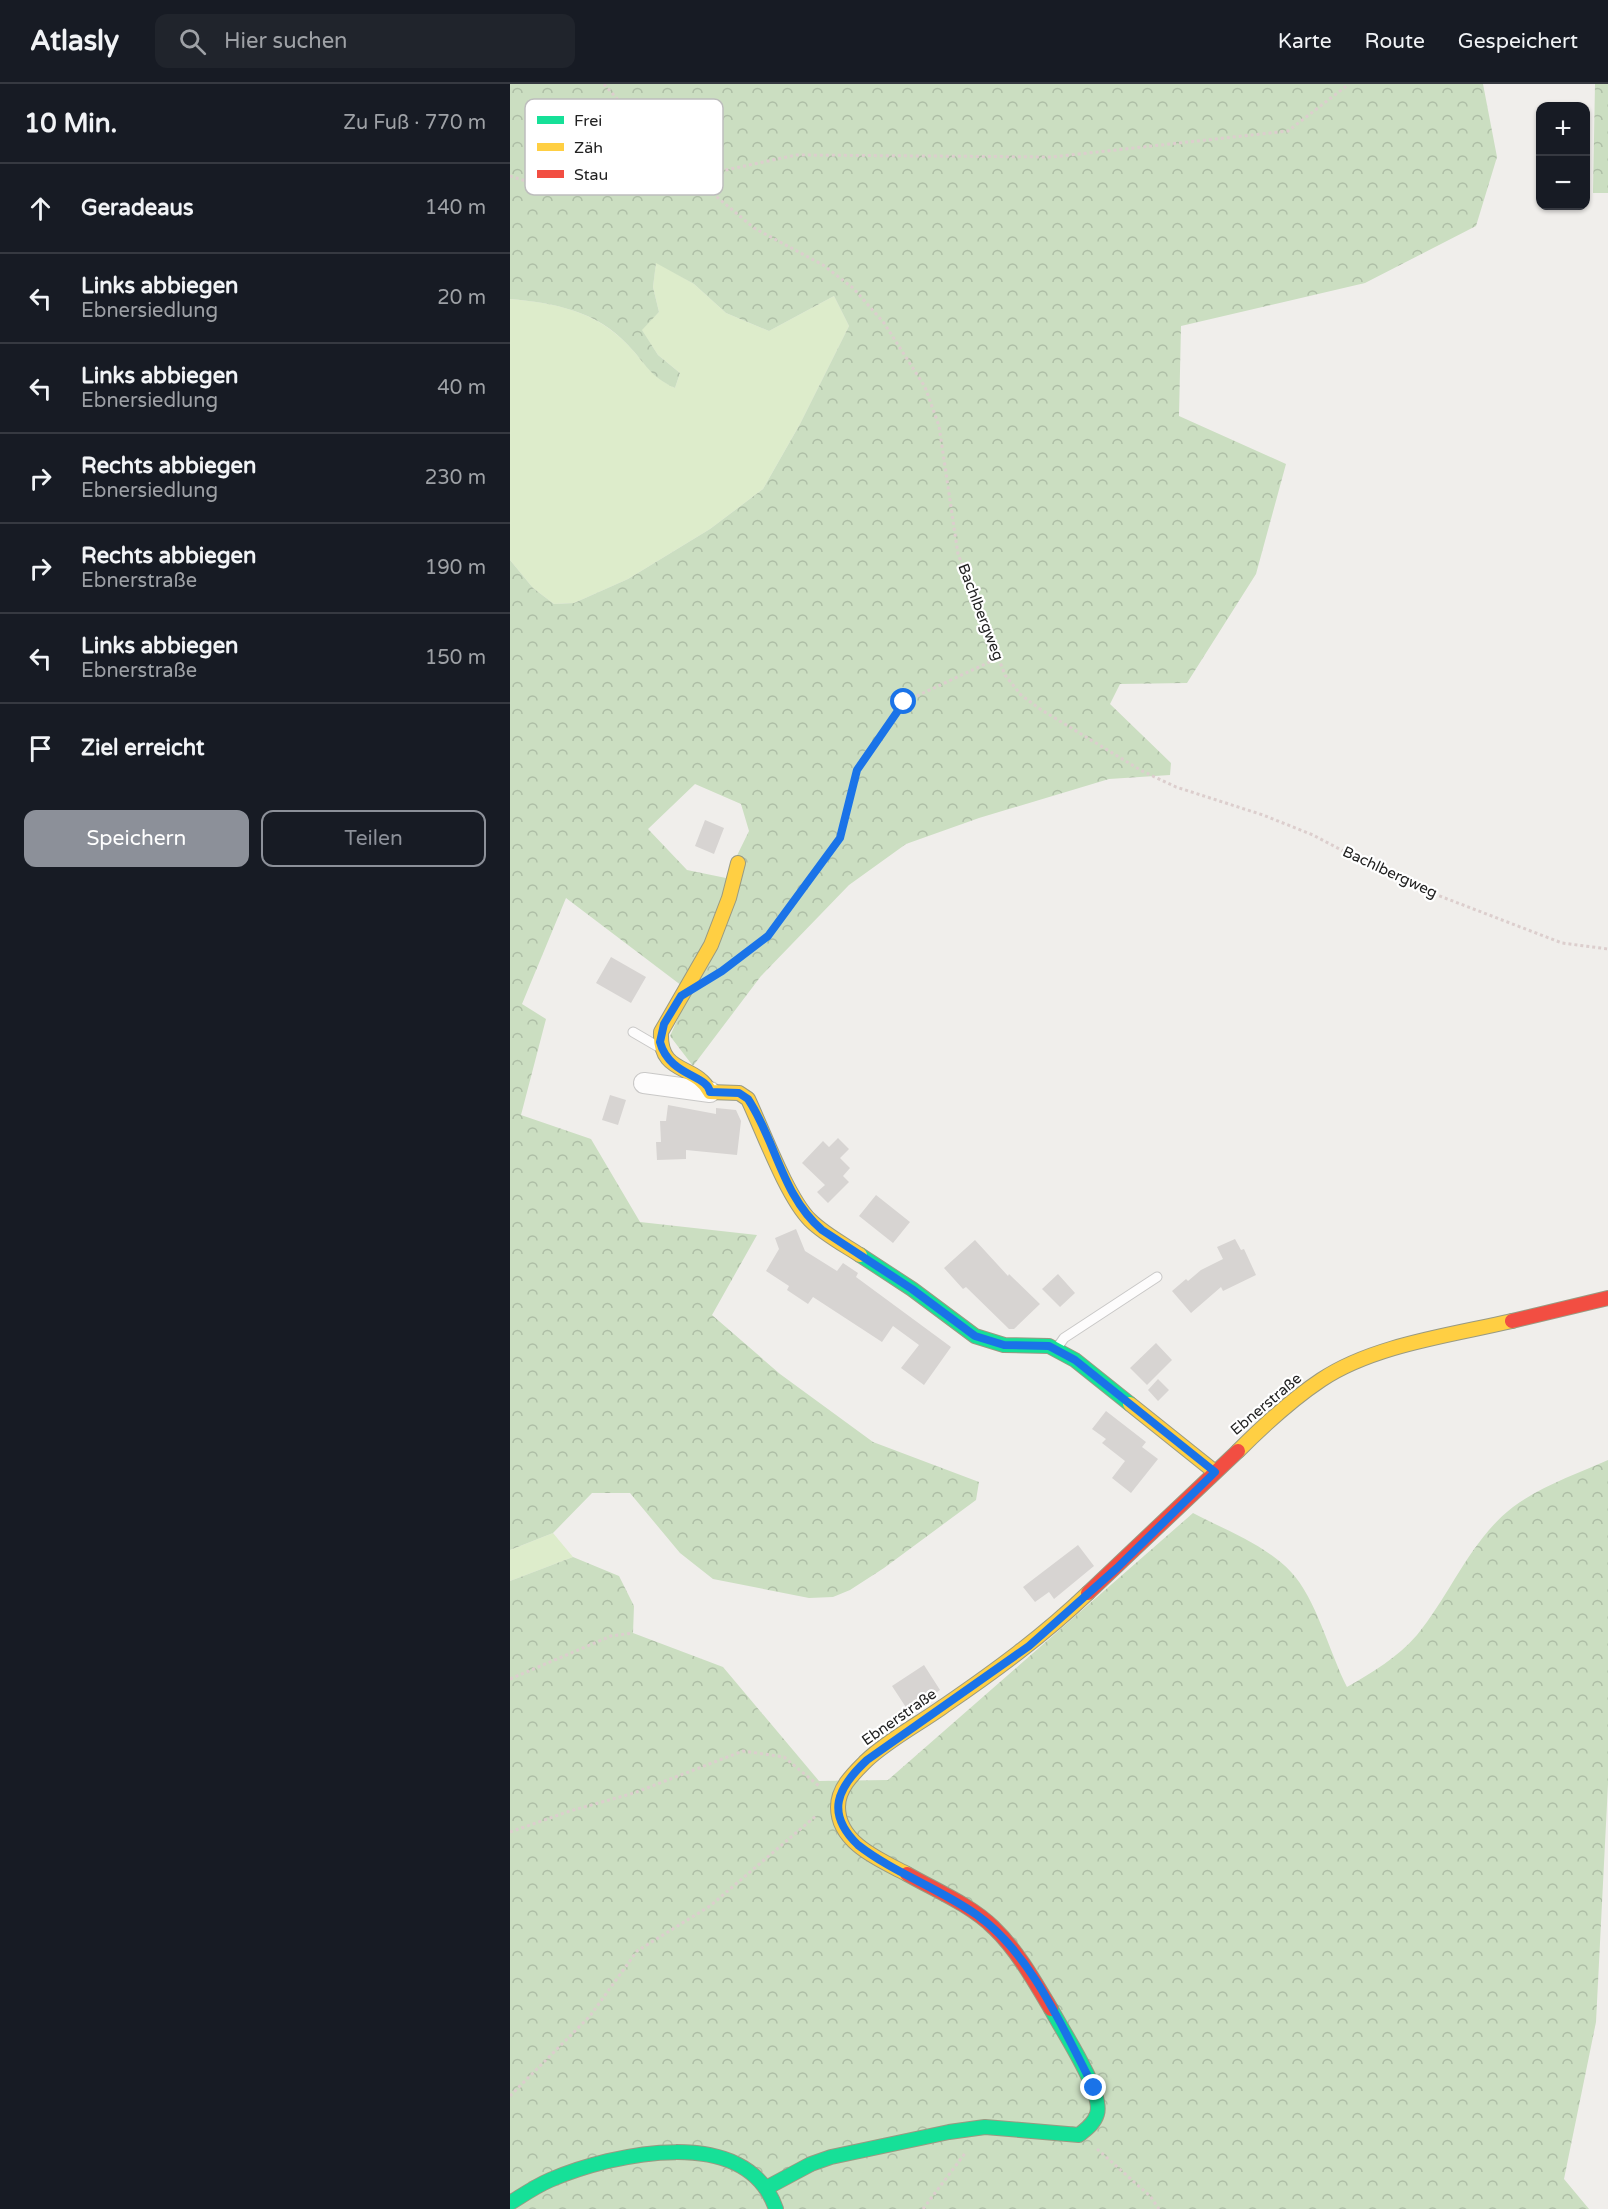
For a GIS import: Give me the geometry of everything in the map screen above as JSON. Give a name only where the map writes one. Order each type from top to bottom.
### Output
[{"type":"street","points":[[710,1092],[708,1084],[675,1067],[661,1046],[660,1038],[664,1024],[704,958],[721,921],[738,863]]},
{"type":"street","points":[[644,1083],[710,1092],[739,1093],[748,1099],[801,1210],[833,1239],[879,1266],[975,1336],[994,1343],[1041,1345],[1057,1349],[1097,1376],[1215,1472]]},
{"type":"street","name":"Ebnerstraße","points":[[839,1797],[849,1778],[867,1760],[1014,1658],[1065,1615],[1215,1472],[1302,1393],[1346,1366],[1390,1350],[1608,1298]]},
{"type":"street","points":[[768,2187],[811,2164],[831,2157],[985,2127],[1079,2135],[1087,2131],[1098,2113],[1099,2103],[1094,2088],[1052,2008],[1010,1946],[977,1915],[858,1845],[841,1822],[838,1810],[839,1797]]},
{"type":"street","points":[[510,2203],[550,2180],[590,2166],[679,2154],[709,2154],[724,2158],[750,2171],[768,2187],[776,2209]]},
{"type":"lane","points":[[633,1032],[656,1046],[661,1046]]},
{"type":"lane","points":[[1057,1349],[1064,1338],[1157,1277]]},
{"type":"path","name":"Bachlbergweg","points":[[604,84],[617,99]]},
{"type":"path","points":[[723,171],[796,155],[1052,157],[1288,131],[1349,84]]},
{"type":"path","points":[[510,176],[525,181]]},
{"type":"path","name":"Bachlbergweg","points":[[715,195],[754,228],[823,265],[853,288],[884,323],[925,387],[939,426],[958,554],[1005,675],[1021,695],[1142,771],[1176,787],[1273,819],[1313,835],[1398,880],[1562,943],[1608,949]]},
{"type":"path","points":[[722,971],[768,936],[840,838],[857,770],[904,702],[999,658]]},
{"type":"path","points":[[510,1679],[611,1635],[633,1633]]},
{"type":"path","points":[[510,1832],[690,1773],[743,1751],[784,1756],[822,1788],[839,1797],[710,1906],[637,1951],[590,2016],[510,2096]]},
{"type":"path","points":[[923,2209],[985,2127]]},
{"type":"path","points":[[1079,2135],[1118,2167],[1159,2209]]},
{"type":"green space","points":[[510,84],[1483,84],[1497,157],[1476,226],[1365,283],[1181,326],[1179,416],[1286,464],[1256,574],[1187,683],[1120,684],[1110,704],[1171,763],[1170,775],[1109,779],[979,818],[906,844],[849,885],[761,976],[693,1066],[670,1036],[690,992],[566,898],[522,1004],[546,1019],[521,1115],[591,1139],[640,1222],[757,1235],[712,1315],[780,1374],[873,1442],[979,1482],[976,1500],[884,1568],[850,1590],[833,1597],[809,1598],[713,1579],[680,1553],[630,1493],[592,1493],[553,1533],[510,1550],[510,560],[533,588],[554,604],[574,603],[628,579],[710,529],[763,489],[800,424],[849,326],[834,296],[769,331],[726,313],[694,284],[656,263],[653,287],[659,312],[642,330],[658,355],[680,373],[675,388],[654,374],[616,333],[603,324],[574,311],[543,303],[510,299]],"holes":[[[695,784],[741,804],[749,831],[726,878],[687,870],[648,829]]]},
{"type":"green space","points":[[1595,84],[1608,84],[1608,193],[1593,193]]},
{"type":"green space","points":[[656,262],[694,284],[726,313],[769,331],[834,296],[849,326],[800,424],[763,489],[710,529],[628,579],[574,603],[554,604],[533,588],[510,560],[510,299],[559,306],[602,324],[616,333],[654,374],[675,388],[680,373],[658,355],[641,329],[659,312],[653,287]]},
{"type":"green space","points":[[1608,1460],[1608,1784],[1596,2022],[1564,2179],[1589,2209],[510,2209],[510,1581],[573,1557],[619,1576],[634,1606],[633,1633],[723,1667],[819,1781],[888,1780],[1193,1513],[1257,1546],[1281,1562],[1291,1572],[1308,1596],[1347,1687],[1393,1658],[1417,1635],[1473,1551],[1498,1520],[1513,1507],[1547,1487]]},
{"type":"green space","points":[[553,1533],[573,1557],[510,1581],[510,1550]]},
{"type":"building","points":[[705,820],[724,828],[714,854],[695,846]]},
{"type":"building","points":[[611,957],[646,977],[631,1003],[596,983]]},
{"type":"building","points":[[610,1095],[626,1100],[618,1125],[602,1120]]},
{"type":"building","points":[[668,1105],[716,1114],[716,1108],[736,1110],[741,1121],[737,1155],[686,1150],[686,1159],[657,1160],[656,1142],[661,1142],[660,1121],[666,1121]]},
{"type":"building","points":[[838,1138],[849,1149],[840,1158],[850,1168],[843,1176],[849,1182],[828,1203],[817,1192],[825,1185],[802,1163],[823,1141],[829,1147]]},
{"type":"building","points":[[876,1195],[910,1222],[893,1243],[859,1216]]},
{"type":"building","points":[[796,1229],[805,1251],[837,1271],[843,1263],[858,1273],[856,1277],[951,1347],[924,1385],[901,1368],[919,1345],[893,1326],[882,1342],[813,1297],[808,1304],[787,1290],[789,1286],[766,1271],[779,1249],[775,1238]]},
{"type":"building","points":[[1235,1239],[1241,1250],[1244,1249],[1256,1275],[1223,1291],[1221,1287],[1191,1313],[1172,1291],[1186,1279],[1188,1281],[1201,1270],[1223,1259],[1217,1247]]},
{"type":"building","points":[[975,1240],[1008,1276],[1009,1274],[1040,1304],[1014,1329],[1009,1329],[966,1287],[963,1289],[944,1268]]},
{"type":"building","points":[[1058,1274],[1075,1293],[1060,1307],[1042,1289]]},
{"type":"building","points":[[1156,1343],[1172,1360],[1147,1385],[1130,1368]]},
{"type":"building","points":[[1158,1379],[1169,1390],[1158,1401],[1148,1390]]},
{"type":"building","points":[[1106,1411],[1146,1442],[1142,1447],[1158,1459],[1131,1493],[1112,1478],[1125,1461],[1102,1443],[1106,1439],[1092,1429]]},
{"type":"building","points":[[1078,1545],[1094,1566],[1054,1599],[1049,1592],[1035,1602],[1023,1587]]},
{"type":"building","points":[[924,1665],[940,1690],[909,1712],[892,1686]]},
{"type":"traffic: fast","points":[[860,1255],[912,1289],[975,1336],[1004,1345],[1049,1346],[1075,1360],[1130,1404]]},
{"type":"traffic: fast","points":[[768,2187],[811,2164],[831,2157],[949,2132],[985,2127],[1079,2135],[1094,2121],[1097,2104],[1088,2077],[1051,2009]]},
{"type":"traffic: fast","points":[[510,2203],[545,2182],[577,2170],[608,2161],[676,2152],[708,2155],[737,2164],[761,2182],[776,2209]]},
{"type":"traffic: slow","points":[[738,863],[729,898],[711,945],[661,1032],[662,1046],[672,1063],[704,1083],[710,1092],[739,1093],[748,1099],[784,1180],[801,1210],[821,1230],[860,1255]]},
{"type":"traffic: slow","points":[[1238,1451],[1299,1396],[1342,1368],[1364,1358],[1413,1343],[1512,1321]]},
{"type":"traffic: slow","points":[[1130,1404],[1215,1472]]},
{"type":"traffic: slow","points":[[907,1874],[862,1849],[845,1831],[838,1807],[847,1782],[875,1753],[1000,1666],[1054,1624],[1088,1593]]},
{"type":"traffic: jam","points":[[1512,1321],[1608,1298]]},
{"type":"traffic: jam","points":[[1088,1593],[1238,1451]]},
{"type":"traffic: jam","points":[[907,1874],[964,1905],[994,1928],[1018,1956],[1051,2009]]},
{"type":"route","points":[[904,702],[857,770],[840,838],[768,936],[722,971],[681,996],[664,1024],[660,1042],[666,1056],[675,1067],[708,1084],[710,1092],[739,1093],[748,1099],[801,1210],[833,1239],[879,1266],[965,1330],[985,1341],[1004,1345],[1049,1346],[1066,1354],[1215,1472],[1117,1568],[1029,1646],[867,1760],[845,1784],[838,1803],[839,1817],[844,1829],[850,1838],[865,1851],[977,1915],[1010,1946],[1052,2008],[1094,2088]]}]
